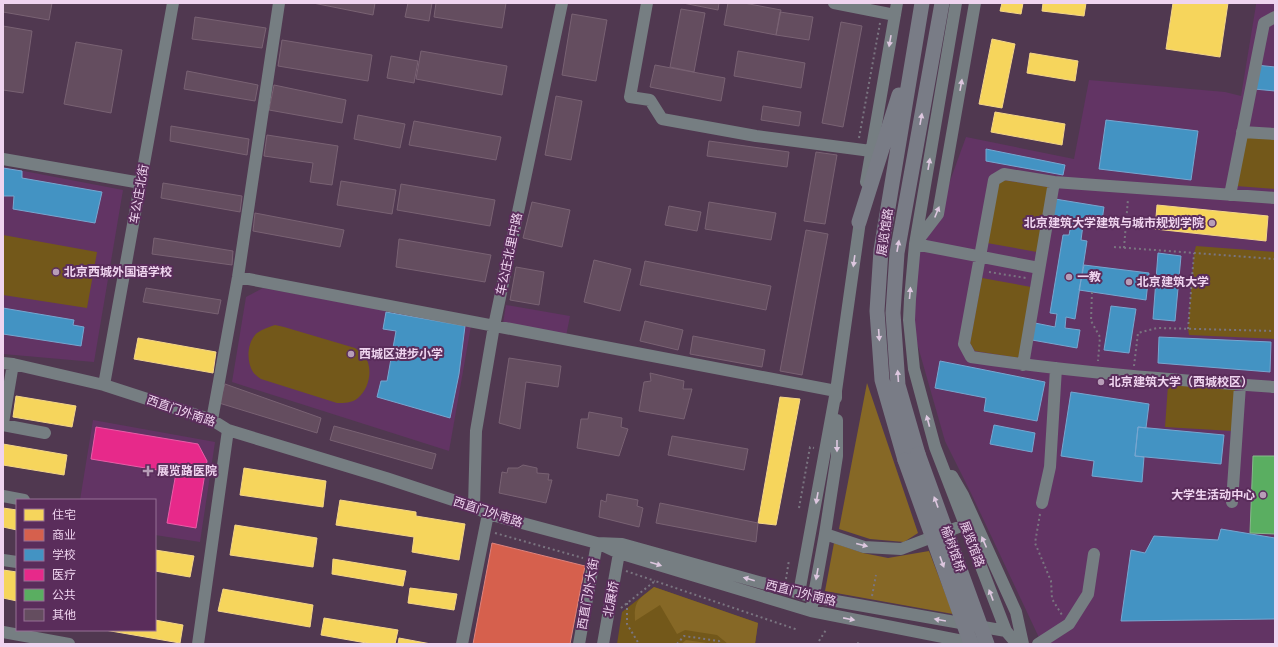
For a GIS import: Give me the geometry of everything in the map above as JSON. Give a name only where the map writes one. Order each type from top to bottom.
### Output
[{"type":"main road","name":"展览馆路","points":[[912,457],[882,380],[877,311],[881,250],[922,3]]},
{"type":"main road","name":"展览馆路","points":[[912,457],[898,385],[893,313],[897,253],[942,3]]},
{"type":"main road","points":[[859,222],[882,152],[917,33]]},
{"type":"main road","name":"榆树馆桥","points":[[912,457],[971,644]]},
{"type":"main road","name":"榆树馆桥","points":[[912,457],[987,644]]},
{"type":"street","name":"车公庄北街","points":[[104,385],[173,3]]},
{"type":"street","points":[[212,420],[238,277],[279,3]]},
{"type":"street","name":"车公庄北里中路","points":[[474,507],[476,431],[494,326],[562,3]]},
{"type":"street","points":[[647,3],[630,97],[650,100],[662,119],[756,136],[871,151]]},
{"type":"street","points":[[799,593],[836,391],[859,222],[896,9],[834,3]]},
{"type":"street","name":"展览馆路","points":[[956,3],[915,244],[909,320],[914,369],[935,447],[964,526],[1006,631]]},
{"type":"street","points":[[975,3],[938,214],[915,244],[1039,268]]},
{"type":"street","points":[[1230,195],[1264,23],[1275,17]]},
{"type":"street","points":[[1242,132],[1275,134]]},
{"type":"street","points":[[3,159],[141,183]]},
{"type":"street","points":[[1275,198],[1054,182],[1004,174],[994,180],[964,344],[971,357],[1024,365],[1133,376],[1275,387]]},
{"type":"street","points":[[1024,365],[1054,182]]},
{"type":"street","points":[[238,277],[836,391]]},
{"type":"street","points":[[8,364],[3,424],[45,433]]},
{"type":"street","name":"西直门外南路","points":[[8,364],[104,385],[212,420],[228,430],[386,478],[474,507],[488,514],[813,597],[1006,631]]},
{"type":"street","points":[[1042,503],[1050,467],[1056,368]]},
{"type":"street","points":[[1232,502],[1240,384]]},
{"type":"street","points":[[811,611],[837,456],[836,391]]},
{"type":"street","points":[[198,644],[228,430]]},
{"type":"street","points":[[935,447],[963,495],[1016,612],[1023,644]]},
{"type":"street","points":[[3,496],[19,499]]},
{"type":"street","points":[[462,644],[488,514]]},
{"type":"street","points":[[825,534],[864,547],[901,549],[964,526]]},
{"type":"street","name":"西直门外大街","points":[[579,644],[597,543]]},
{"type":"street","name":"西直门外南路","points":[[621,548],[811,611],[979,644]]},
{"type":"street","name":"北展桥","points":[[603,644],[621,548]]},
{"type":"street","points":[[1038,644],[1069,624],[1088,594],[1094,554]]},
{"type":"street","points":[[3,560],[16,562]]},
{"type":"street","points":[[1004,644],[1006,631]]},
{"type":"street","points":[[1006,631],[1017,644]]},
{"type":"street","points":[[3,632],[69,644]]},
{"type":"path","points":[[859,138],[880,23]]},
{"type":"path","points":[[1124,248],[1129,188]]},
{"type":"path","points":[[1114,247],[1275,259]]},
{"type":"path","points":[[1188,329],[1194,253]]},
{"type":"path","points":[[978,270],[1037,280]]},
{"type":"path","points":[[1092,292],[1091,321],[1100,337],[1098,372]]},
{"type":"path","points":[[1133,376],[1138,333],[1157,328],[1275,331]]},
{"type":"path","points":[[799,508],[810,447],[825,450]]},
{"type":"path","points":[[1042,503],[1035,543],[1051,581],[1052,599],[1069,624]]},
{"type":"path","points":[[484,530],[590,559]]},
{"type":"path","points":[[784,589],[789,560]]},
{"type":"path","points":[[870,608],[876,575]]},
{"type":"path","points":[[618,610],[655,581],[798,630]]},
{"type":"path","points":[[628,602],[627,624],[639,644]]},
{"type":"path","points":[[820,641],[826,630]]},
{"type":"path","points":[[677,644],[684,636],[719,641],[721,644]]},
{"type":"path","points":[[857,643],[861,644]]},
{"type":"shaded area","name":"北京建筑大学（西城校区）","points":[[1256,3],[1275,3],[1275,644],[1042,644],[945,441],[911,322],[915,244],[938,214],[966,137],[1074,159],[1089,80],[1225,92],[1241,96]]},
{"type":"shaded area","points":[[1246,135],[1275,137],[1275,189],[1236,186]]},
{"type":"shaded area","name":"北京西城外国语学校","points":[[3,167],[123,190],[94,362],[3,354]]},
{"type":"shaded area","points":[[1003,180],[1048,187],[1037,252],[987,243],[999,183]]},
{"type":"shaded area","points":[[3,235],[97,252],[87,308],[3,295]]},
{"type":"shaded area","points":[[1196,246],[1275,252],[1275,339],[1189,335],[1188,329],[1194,253]]},
{"type":"shaded area","points":[[982,278],[1031,287],[1019,358],[975,351],[970,343]]},
{"type":"shaded area","name":"西城区进步小学","points":[[263,288],[471,326],[449,451],[232,382],[246,297]]},
{"type":"shaded area","points":[[506,305],[570,316],[566,336],[503,323]]},
{"type":"shaded area","points":[[275,325],[355,348],[361,352],[369,365],[368,383],[362,394],[353,401],[337,403],[261,379],[257,376],[253,372],[249,363],[249,346],[257,333]]},
{"type":"shaded area","points":[[867,383],[918,533],[904,542],[870,539],[839,529]]},
{"type":"shaded area","points":[[1168,385],[1235,389],[1232,431],[1165,427]]},
{"type":"shaded area","name":"展览路医院","points":[[93,420],[215,442],[200,542],[156,535],[156,499],[80,499]]},
{"type":"shaded area","points":[[834,543],[863,553],[888,558],[929,551],[953,614],[825,591]]},
{"type":"shaded area","points":[[654,587],[758,623],[755,644],[617,644],[622,612]]},
{"type":"shaded area","points":[[654,587],[758,623],[755,644],[728,644],[717,635],[685,630],[677,634],[660,605],[635,621],[636,604]]},
{"type":"shaded area","points":[[686,640],[714,644],[681,644]]},
{"type":"building: 住宅","points":[[1002,3],[1023,3],[1021,14],[1000,11]]},
{"type":"building: 住宅","points":[[1043,3],[1086,3],[1084,16],[1042,11]]},
{"type":"building: 住宅","points":[[1173,3],[1228,3],[1220,57],[1166,49]]},
{"type":"building: 住宅","points":[[992,39],[1015,44],[1002,108],[979,104]]},
{"type":"building: 住宅","points":[[1030,53],[1078,61],[1075,81],[1027,73]]},
{"type":"building: 住宅","points":[[995,112],[1065,124],[1062,145],[991,132]]},
{"type":"building: 住宅","name":"北京建筑大学建筑与城市规划学院","points":[[1157,205],[1268,216],[1266,241],[1155,229]]},
{"type":"building: 住宅","points":[[138,338],[216,352],[213,373],[134,359]]},
{"type":"building: 住宅","points":[[16,396],[76,406],[72,427],[13,417]]},
{"type":"building: 住宅","points":[[780,397],[800,399],[776,525],[758,523]]},
{"type":"building: 住宅","points":[[3,444],[67,455],[64,475],[3,465]]},
{"type":"building: 住宅","points":[[244,468],[326,481],[323,507],[240,495]]},
{"type":"building: 住宅","points":[[340,500],[416,512],[416,516],[465,524],[459,560],[412,552],[414,537],[336,525]]},
{"type":"building: 住宅","points":[[3,508],[16,510],[16,530],[3,527]]},
{"type":"building: 住宅","points":[[235,525],[317,538],[313,567],[230,555]]},
{"type":"building: 住宅","points":[[156,550],[194,556],[190,577],[156,571]]},
{"type":"building: 住宅","points":[[333,559],[406,571],[403,586],[332,574]]},
{"type":"building: 住宅","points":[[3,570],[16,572],[16,601],[3,598]]},
{"type":"building: 住宅","points":[[410,588],[457,594],[454,610],[408,603]]},
{"type":"building: 住宅","points":[[223,589],[313,605],[310,627],[218,611]]},
{"type":"building: 住宅","points":[[324,618],[398,630],[395,644],[372,644],[321,635]]},
{"type":"building: 住宅","points":[[156,620],[183,625],[180,643],[111,631],[156,631]]},
{"type":"building: 住宅","points":[[399,638],[431,644],[398,644]]},
{"type":"building: 商业","points":[[492,543],[585,566],[570,644],[473,644]]},
{"type":"building: 学校","points":[[1256,65],[1275,67],[1275,91],[1254,89]]},
{"type":"building: 学校","points":[[1106,120],[1198,131],[1191,180],[1099,169]]},
{"type":"building: 学校","points":[[986,149],[1065,165],[1063,175],[986,161]]},
{"type":"building: 学校","points":[[3,168],[22,171],[22,178],[102,192],[95,223],[13,209],[14,196],[3,196]]},
{"type":"building: 学校","name":"一教","points":[[1055,199],[1104,207],[1101,227],[1083,225],[1081,240],[1087,241],[1075,319],[1066,317],[1065,328],[1080,330],[1077,348],[1032,340],[1035,323],[1055,327],[1057,314],[1050,313],[1063,235],[1069,235],[1071,225],[1052,222]]},
{"type":"building: 学校","points":[[1158,253],[1181,256],[1175,321],[1153,319]]},
{"type":"building: 学校","points":[[1084,265],[1149,273],[1146,300],[1079,290]]},
{"type":"building: 学校","points":[[1111,306],[1136,309],[1129,353],[1104,350]]},
{"type":"building: 学校","points":[[3,308],[74,320],[73,325],[84,327],[81,346],[3,334]]},
{"type":"building: 学校","points":[[386,312],[465,326],[459,374],[450,418],[377,397],[381,381],[387,381],[396,331],[383,329]]},
{"type":"building: 学校","points":[[1159,337],[1271,342],[1270,372],[1158,363]]},
{"type":"building: 学校","points":[[940,361],[1045,382],[1037,421],[984,411],[986,398],[935,388]]},
{"type":"building: 学校","points":[[1071,392],[1149,404],[1146,428],[1138,427],[1135,456],[1144,457],[1142,482],[1092,476],[1094,461],[1061,456]]},
{"type":"building: 学校","points":[[994,425],[1035,433],[1032,452],[990,444]]},
{"type":"building: 学校","points":[[1138,427],[1224,435],[1221,464],[1135,456]]},
{"type":"building: 学校","points":[[1221,529],[1275,538],[1275,619],[1121,621],[1131,550],[1145,553],[1154,536],[1218,540]]},
{"type":"building: 医疗","name":"展览路医院","points":[[96,427],[198,444],[207,461],[196,528],[167,523],[176,473],[91,459]]},
{"type":"building: 公共","name":"大学生活动中心","points":[[1253,456],[1275,456],[1275,534],[1250,533]]},
{"type":"building: 其他","points":[[3,3],[52,3],[49,20],[3,12]]},
{"type":"building: 其他","points":[[313,3],[375,3],[373,15]]},
{"type":"building: 其他","points":[[408,3],[432,3],[429,21],[405,17]]},
{"type":"building: 其他","points":[[436,3],[506,3],[502,28],[434,17]]},
{"type":"building: 其他","points":[[683,3],[719,3],[718,10]]},
{"type":"building: 其他","points":[[728,3],[744,3],[781,10],[776,35],[724,25]]},
{"type":"building: 其他","points":[[681,9],[705,13],[694,72],[670,67]]},
{"type":"building: 其他","points":[[780,12],[813,17],[809,40],[776,35]]},
{"type":"building: 其他","points":[[572,14],[607,20],[596,81],[562,75]]},
{"type":"building: 其他","points":[[195,17],[266,28],[262,48],[192,39]]},
{"type":"building: 其他","points":[[841,22],[862,26],[843,127],[822,123]]},
{"type":"building: 其他","points":[[3,26],[32,31],[23,93],[3,90]]},
{"type":"building: 其他","points":[[282,40],[372,55],[368,81],[278,66]]},
{"type":"building: 其他","points":[[76,42],[122,50],[111,113],[64,104]]},
{"type":"building: 其他","points":[[421,51],[507,66],[502,95],[416,79]]},
{"type":"building: 其他","points":[[738,51],[805,63],[801,88],[734,76]]},
{"type":"building: 其他","points":[[391,56],[418,61],[414,83],[387,78]]},
{"type":"building: 其他","points":[[655,65],[725,78],[721,101],[650,87]]},
{"type":"building: 其他","points":[[187,71],[258,85],[255,101],[184,89]]},
{"type":"building: 其他","points":[[274,85],[346,100],[342,123],[269,110]]},
{"type":"building: 其他","points":[[556,96],[582,101],[571,160],[545,155]]},
{"type":"building: 其他","points":[[763,106],[801,112],[799,126],[761,120]]},
{"type":"building: 其他","points":[[358,115],[405,124],[400,148],[354,139]]},
{"type":"building: 其他","points":[[414,121],[501,137],[496,160],[409,145]]},
{"type":"building: 其他","points":[[171,126],[249,139],[247,155],[170,141]]},
{"type":"building: 其他","points":[[267,135],[338,146],[332,185],[310,182],[313,163],[264,156]]},
{"type":"building: 其他","points":[[709,141],[789,152],[787,167],[707,156]]},
{"type":"building: 其他","points":[[816,152],[837,155],[825,224],[804,221]]},
{"type":"building: 其他","points":[[341,181],[396,190],[392,214],[337,205]]},
{"type":"building: 其他","points":[[163,183],[242,196],[240,212],[161,198]]},
{"type":"building: 其他","points":[[401,184],[495,200],[490,226],[397,210]]},
{"type":"building: 其他","points":[[532,202],[570,210],[562,247],[523,238]]},
{"type":"building: 其他","points":[[709,202],[776,213],[771,240],[705,229]]},
{"type":"building: 其他","points":[[669,206],[701,212],[697,231],[665,225]]},
{"type":"building: 其他","points":[[255,213],[344,230],[340,247],[253,231]]},
{"type":"building: 其他","points":[[806,230],[828,234],[802,375],[780,371]]},
{"type":"building: 其他","points":[[154,238],[233,251],[232,265],[152,254]]},
{"type":"building: 其他","points":[[399,239],[491,255],[485,282],[396,267]]},
{"type":"building: 其他","points":[[594,260],[631,269],[620,311],[584,302]]},
{"type":"building: 其他","points":[[645,261],[771,286],[766,310],[640,285]]},
{"type":"building: 其他","points":[[516,267],[544,272],[539,305],[510,300]]},
{"type":"building: 其他","points":[[146,288],[221,300],[218,314],[143,302]]},
{"type":"building: 其他","points":[[645,321],[683,330],[678,350],[640,341]]},
{"type":"building: 其他","points":[[693,336],[765,350],[762,367],[690,354]]},
{"type":"building: 其他","points":[[509,358],[561,366],[558,387],[526,382],[520,429],[499,423]]},
{"type":"building: 其他","points":[[650,373],[684,381],[683,389],[692,389],[684,419],[639,411],[644,382],[651,381]]},
{"type":"building: 其他","points":[[225,384],[321,418],[317,433],[219,403]]},
{"type":"building: 其他","points":[[589,412],[622,418],[621,427],[628,429],[619,456],[577,448],[581,419],[588,419]]},
{"type":"building: 其他","points":[[334,426],[436,454],[432,469],[330,440]]},
{"type":"building: 其他","points":[[672,436],[748,449],[744,470],[668,455]]},
{"type":"building: 其他","points":[[523,465],[537,468],[537,473],[549,474],[548,480],[552,480],[546,503],[499,493],[502,472],[507,473],[508,468],[518,468]]},
{"type":"building: 其他","points":[[607,494],[638,500],[637,506],[643,508],[639,527],[599,517],[601,500],[606,502]]},
{"type":"building: 其他","points":[[660,503],[758,523],[756,542],[656,523]]},
{"type":"place","name":"北京建筑大学建筑与城市规划学院","points":[[1212,223]]},
{"type":"place","name":"北京西城外国语学校","points":[[56,272]]},
{"type":"place","name":"一教","points":[[1069,277]]},
{"type":"place","name":"北京建筑大学","points":[[1129,282]]},
{"type":"place","name":"西城区进步小学","points":[[351,354]]},
{"type":"place","name":"北京建筑大学（西城校区）","points":[[1101,382]]},
{"type":"place","name":"展览路医院","points":[[148,471]]},
{"type":"place","name":"大学生活动中心","points":[[1263,495]]}]
